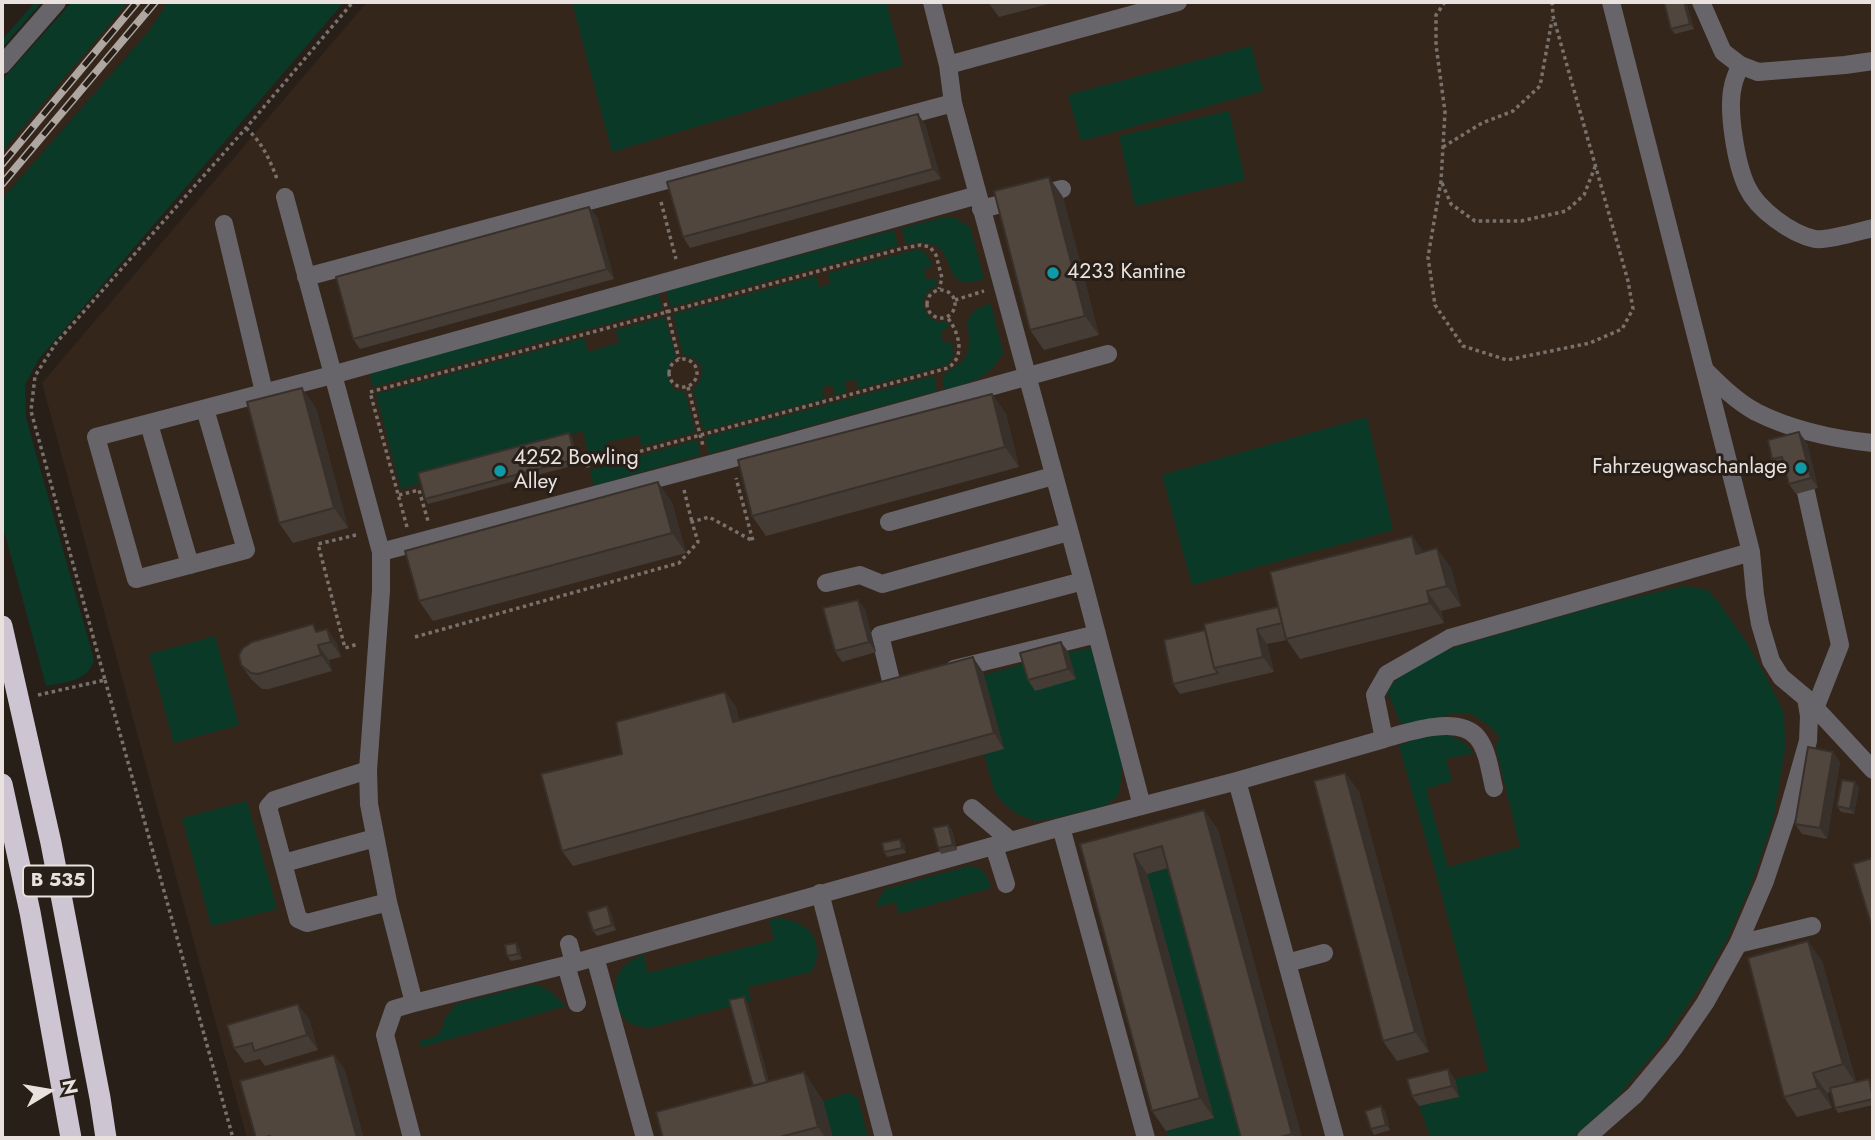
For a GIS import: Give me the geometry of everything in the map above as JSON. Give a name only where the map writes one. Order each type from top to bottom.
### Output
[{"type":"highway","name":"B 535","points":[[2,626],[51,843],[106,1138]]},
{"type":"highway","name":"B 535","points":[[2,783],[30,912],[71,1138]]},
{"type":"street","points":[[2,65],[57,2]]},
{"type":"street","points":[[932,2],[948,65],[953,103],[1142,806]]},
{"type":"street","points":[[948,65],[1178,2]]},
{"type":"street","points":[[1611,2],[1751,552],[1758,615],[1771,661],[1782,677],[1811,702],[1873,770]]},
{"type":"street","points":[[1701,2],[1723,52],[1740,65],[1758,72],[1873,61]]},
{"type":"street","points":[[1740,65],[1732,87],[1732,120],[1737,154],[1747,189],[1772,217],[1795,231],[1817,239],[1873,228]]},
{"type":"street","points":[[306,276],[953,103]]},
{"type":"street","points":[[205,409],[246,551],[136,579],[96,437],[681,278],[980,202],[1062,189]]},
{"type":"street","points":[[285,197],[381,552],[382,591],[368,770],[369,804],[387,902],[414,1003]]},
{"type":"street","points":[[224,224],[264,392]]},
{"type":"street","points":[[381,552],[709,465],[1108,354]]},
{"type":"street","points":[[1705,370],[1726,391],[1755,411],[1790,426],[1844,440],[1873,443]]},
{"type":"street","points":[[149,424],[190,565]]},
{"type":"street","points":[[1790,426],[1794,446]]},
{"type":"street","points":[[889,522],[1053,477]]},
{"type":"street","points":[[1586,1138],[1639,1101],[1705,1003],[1738,944],[1765,881],[1808,741],[1811,702],[1840,645],[1806,492]]},
{"type":"street","points":[[826,583],[860,575],[882,584],[1069,532]]},
{"type":"street","points":[[1384,739],[1375,695],[1387,674],[1450,638],[1751,552]]},
{"type":"street","points":[[892,685],[880,635],[1083,581]]},
{"type":"street","points":[[943,672],[1097,635]]},
{"type":"street","points":[[412,1138],[385,1035],[394,1009],[570,964],[1413,730],[1455,725],[1476,735],[1484,749],[1493,788]]},
{"type":"street","points":[[368,770],[274,800],[268,807],[298,919],[307,923],[387,902]]},
{"type":"street","points":[[1237,781],[1335,1138]]},
{"type":"street","points":[[972,808],[1003,843],[1006,884]]},
{"type":"street","points":[[1061,827],[1146,1138]]},
{"type":"street","points":[[284,863],[375,838]]},
{"type":"street","points":[[820,893],[847,1029],[884,1138]]},
{"type":"street","points":[[1738,944],[1812,926]]},
{"type":"street","points":[[569,944],[577,1003]]},
{"type":"street","points":[[1287,963],[1324,953]]},
{"type":"street","points":[[595,957],[635,1085],[645,1138]]},
{"type":"path","points":[[233,1138],[31,411],[35,376],[57,343],[353,2]]},
{"type":"path","points":[[1445,2],[1436,15],[1436,45],[1445,112],[1441,181],[1428,257],[1435,305],[1463,346],[1507,360],[1590,343],[1622,328],[1633,309],[1628,281],[1553,16],[1552,2]]},
{"type":"path","points":[[1443,147],[1482,123],[1513,111],[1540,86],[1553,16]]},
{"type":"path","points":[[246,128],[268,157],[285,197]]},
{"type":"path","points":[[1441,181],[1451,204],[1475,220],[1521,221],[1566,211],[1584,195],[1596,166]]},
{"type":"path","points":[[656,182],[681,278]]},
{"type":"path","points":[[411,544],[370,392],[904,248],[921,245],[930,247],[936,255],[942,278],[939,289]]},
{"type":"path","points":[[660,284],[679,359]]},
{"type":"path","points":[[956,300],[1002,286]]},
{"type":"path","points":[[939,289],[951,293],[956,300],[953,312],[947,317],[938,318],[929,313],[927,299],[939,289]]},
{"type":"path","points":[[586,466],[948,368],[959,357],[959,344],[954,326],[947,317]]},
{"type":"path","points":[[679,359],[687,359],[697,368],[698,376],[688,387],[673,383],[669,376],[669,369],[679,359]]},
{"type":"path","points":[[688,387],[709,465]]},
{"type":"path","points":[[692,522],[709,517],[753,541],[730,459]]},
{"type":"path","points":[[415,637],[679,563],[698,542],[678,473]]},
{"type":"path","points":[[399,495],[419,490],[432,539]]},
{"type":"path","points":[[375,530],[318,544],[342,649],[377,638]]},
{"type":"path","points":[[60,690],[105,680]]},
{"type":"shaded area","points":[[128,2],[168,2],[149,31],[2,199],[2,152]]},
{"type":"shaded area","points":[[367,2],[1873,2],[1873,1138],[247,1138],[42,383]]},
{"type":"green space","points":[[35,2],[42,2],[2,48],[2,40]]},
{"type":"green space","points":[[72,2],[128,2],[2,152],[2,80]]},
{"type":"green space","points":[[168,2],[344,2],[38,360],[25,385],[26,418],[94,660],[81,677],[46,686],[2,523],[2,199],[149,31]]},
{"type":"green space","points":[[572,2],[886,2],[903,65],[612,152]]},
{"type":"green space","points":[[1251,46],[1263,91],[1081,141],[1068,95]]},
{"type":"green space","points":[[1229,111],[1245,180],[1135,206],[1119,136]]},
{"type":"green space","points":[[953,217],[970,227],[984,279],[963,282],[956,278],[946,257],[934,245],[906,244],[902,228]]},
{"type":"green space","points":[[894,230],[898,246],[671,307],[666,291]]},
{"type":"green space","points":[[919,249],[928,256],[932,267],[924,269],[926,280],[935,278],[937,286],[925,295],[924,308],[932,319],[947,322],[948,329],[941,331],[943,343],[952,341],[953,357],[947,365],[858,389],[856,380],[845,381],[847,392],[835,395],[832,385],[822,387],[824,399],[703,429],[693,390],[701,379],[702,368],[696,360],[683,355],[673,314],[816,276],[819,287],[830,285],[828,273]]},
{"type":"green space","points":[[659,294],[662,309],[373,387],[370,375],[377,371]]},
{"type":"green space","points":[[991,304],[1003,353],[985,374],[971,382],[945,390],[942,378],[961,362],[969,347],[969,318],[979,308]]},
{"type":"green space","points":[[665,317],[676,358],[670,362],[670,382],[675,389],[685,392],[695,432],[642,447],[639,435],[607,442],[610,456],[590,462],[583,431],[417,476],[419,484],[401,489],[376,394],[584,338],[588,352],[619,343],[616,330]]},
{"type":"green space","points":[[934,376],[937,391],[709,454],[705,437]]},
{"type":"green space","points":[[1367,417],[1393,530],[1192,585],[1162,475]]},
{"type":"green space","points":[[697,440],[701,455],[594,486],[590,470]]},
{"type":"green space","points":[[1683,586],[1708,590],[1719,603],[1747,643],[1784,713],[1785,748],[1773,821],[1749,890],[1728,937],[1706,978],[1662,1043],[1615,1100],[1572,1138],[1431,1138],[1419,1106],[1459,1097],[1455,1079],[1488,1071],[1399,746],[1422,737],[1446,735],[1461,741],[1474,753],[1446,759],[1452,781],[1426,789],[1448,867],[1520,847],[1496,748],[1500,738],[1490,726],[1471,714],[1456,713],[1423,722],[1401,724],[1387,691],[1401,676],[1419,664],[1458,646],[1601,605]]},
{"type":"green space","points":[[215,636],[239,725],[174,743],[149,654]]},
{"type":"green space","points":[[1091,648],[1121,757],[1122,773],[1118,796],[1105,806],[1035,821],[1017,814],[1002,802],[994,790],[984,754],[1004,748],[984,675],[1027,663],[1036,690],[1075,679],[1068,652]]},
{"type":"green space","points":[[247,801],[277,909],[211,926],[182,818]]},
{"type":"green space","points":[[969,866],[984,872],[991,888],[898,914],[896,902],[877,907],[885,889]]},
{"type":"green space","points":[[1176,866],[1249,1138],[1168,1138],[1166,1131],[1214,1118],[1147,874]]},
{"type":"green space","points":[[780,918],[801,925],[812,934],[817,955],[811,972],[748,987],[751,1001],[653,1027],[633,1024],[622,1016],[616,1003],[616,982],[621,970],[631,961],[643,954],[648,973],[774,940],[769,920]]},
{"type":"green space","points":[[534,984],[547,989],[566,1006],[422,1047],[419,1041],[437,1036],[445,1018],[456,1004]]},
{"type":"green space","points":[[845,1094],[858,1098],[868,1138],[833,1138],[823,1101]]},
{"type":"building","points":[[1664,2],[1684,2],[1690,24],[1671,29]]},
{"type":"building","points":[[918,114],[933,169],[683,237],[667,182]]},
{"type":"building","name":"4233 Kantine","points":[[1049,177],[1085,316],[1030,330],[994,191]]},
{"type":"building","points":[[589,207],[607,269],[353,339],[336,277]]},
{"type":"building","points":[[302,388],[334,508],[279,523],[247,402]]},
{"type":"building","points":[[992,394],[1005,447],[752,516],[738,460]]},
{"type":"building","name":"Fahrzeugwaschanlage","points":[[1799,432],[1811,478],[1789,484],[1782,457],[1772,459],[1768,440]]},
{"type":"building","name":"4252 Bowling Alley","points":[[569,433],[576,459],[425,499],[418,473]]},
{"type":"building","points":[[658,482],[672,533],[419,601],[405,551]]},
{"type":"building","points":[[1412,536],[1416,554],[1437,548],[1447,586],[1427,591],[1430,603],[1286,639],[1270,572]]},
{"type":"building","points":[[858,600],[869,642],[835,651],[823,608]]},
{"type":"building","points":[[1278,607],[1282,623],[1257,629],[1263,657],[1214,668],[1204,624]]},
{"type":"building","points":[[313,624],[316,632],[327,629],[331,642],[318,645],[321,655],[258,674],[251,673],[241,665],[239,655],[243,648],[252,642]]},
{"type":"building","points":[[1205,630],[1214,668],[1218,673],[1173,684],[1164,640]]},
{"type":"building","points":[[1061,642],[1068,669],[1028,680],[1020,653]]},
{"type":"building","points":[[973,657],[994,733],[562,851],[541,774],[622,754],[616,722],[725,692],[733,722]]},
{"type":"building","points":[[1808,747],[1833,752],[1820,828],[1795,824]]},
{"type":"building","points":[[1345,773],[1415,1032],[1383,1041],[1314,781]]},
{"type":"building","points":[[1842,780],[1855,782],[1850,809],[1837,806]]},
{"type":"building","points":[[1204,810],[1292,1134],[1277,1138],[1241,1138],[1162,846],[1134,854],[1200,1098],[1152,1111],[1080,844]]},
{"type":"building","points":[[948,825],[953,845],[938,848],[933,828]]},
{"type":"building","points":[[900,839],[902,848],[884,852],[882,843]]},
{"type":"building","points":[[1873,858],[1873,927],[1872,927],[1853,864]]},
{"type":"building","points":[[607,906],[612,925],[593,931],[587,912]]},
{"type":"building","points":[[1808,941],[1843,1064],[1813,1073],[1818,1088],[1784,1097],[1748,958]]},
{"type":"building","points":[[516,943],[518,954],[507,956],[505,945]]},
{"type":"building","points":[[744,997],[767,1082],[753,1086],[729,1000]]},
{"type":"building","points":[[298,1004],[307,1035],[254,1051],[252,1043],[234,1048],[227,1025]]},
{"type":"building","points":[[334,1055],[357,1138],[256,1138],[240,1081]]},
{"type":"building","points":[[1448,1069],[1452,1086],[1412,1096],[1407,1079]]},
{"type":"building","points":[[804,1072],[818,1127],[776,1138],[663,1138],[656,1112]]},
{"type":"building","points":[[1869,1079],[1873,1099],[1835,1108],[1830,1088]]},
{"type":"building","points":[[1381,1106],[1386,1125],[1371,1129],[1365,1111]]},
{"type":"railway","points":[[2,164],[137,2]]},
{"type":"railway","points":[[2,184],[155,2]]},
{"type":"place","name":"4233 Kantine","points":[[1053,273]]},
{"type":"place","name":"Fahrzeugwaschanlage","points":[[1801,468]]},
{"type":"place","name":"4252 Bowling Alley","points":[[500,471]]}]
